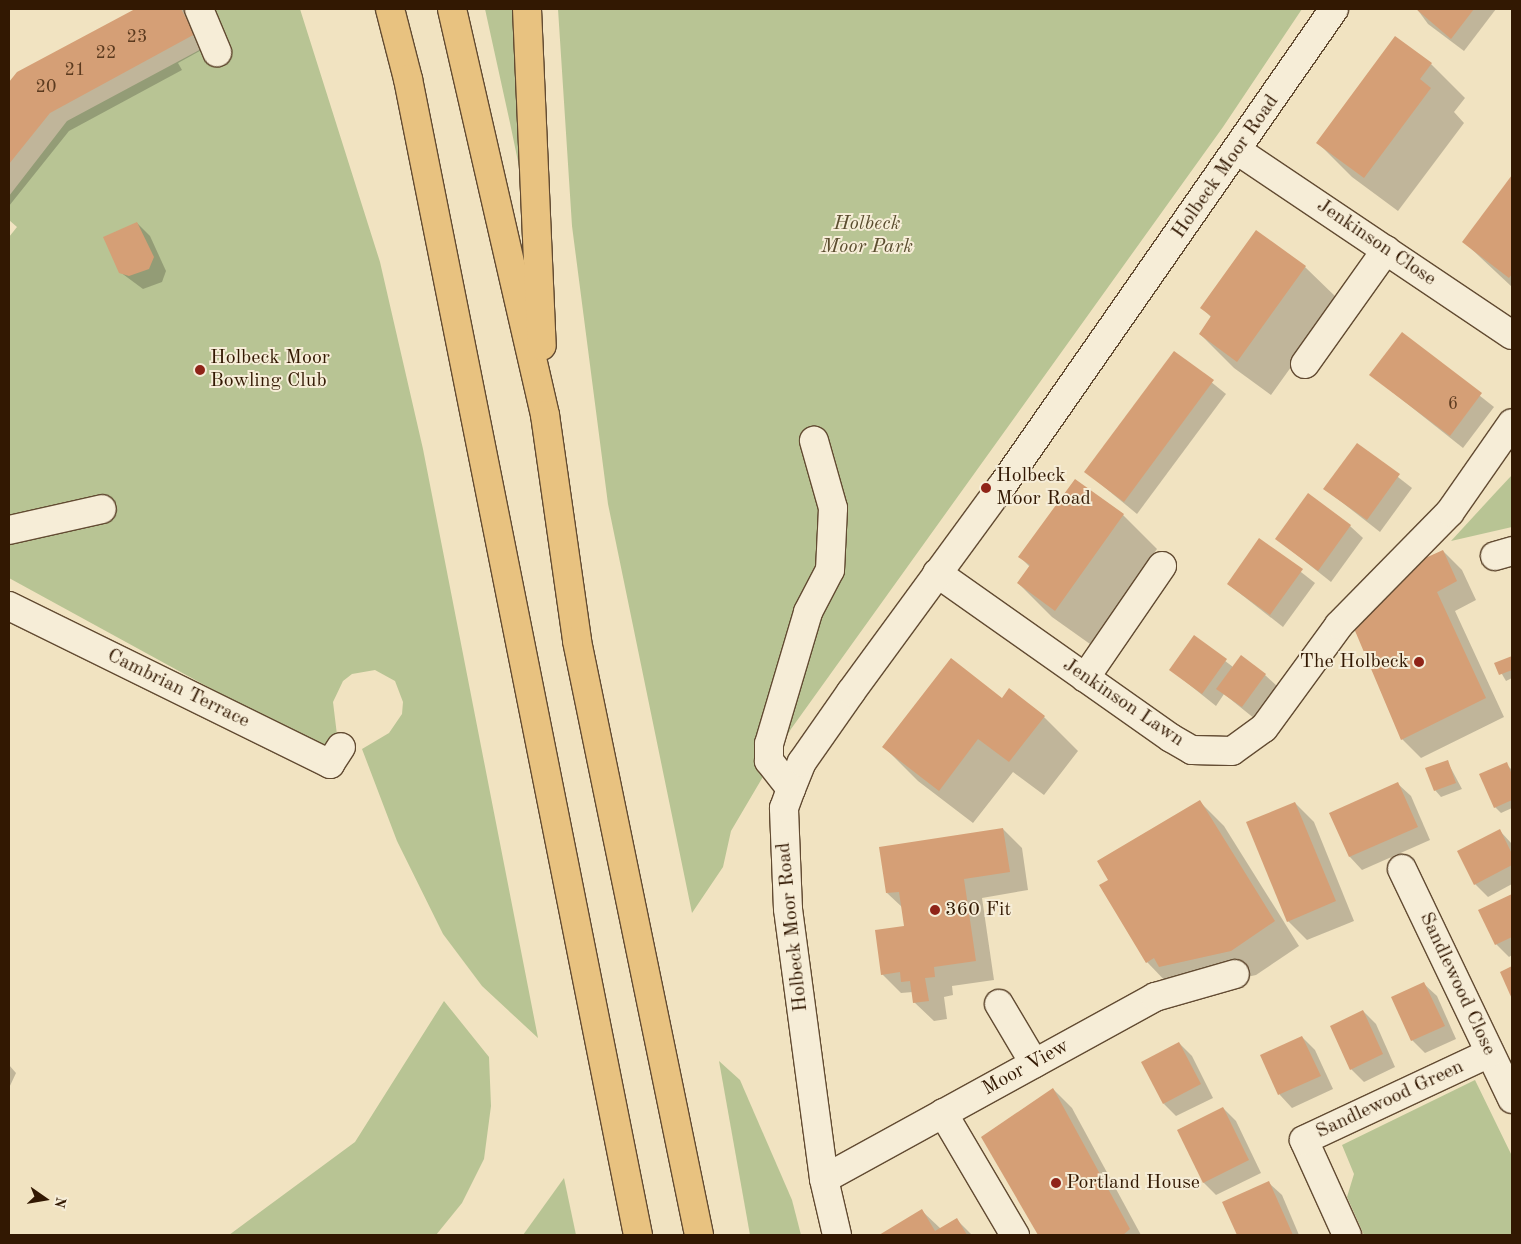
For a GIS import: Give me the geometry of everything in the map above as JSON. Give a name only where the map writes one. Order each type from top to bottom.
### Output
[{"type":"highway","points":[[390,9],[412,98],[638,1235]]},
{"type":"highway","points":[[452,9],[545,415],[577,641],[699,1235]]},
{"type":"highway","points":[[528,9],[545,415]]},
{"type":"street","points":[[199,9],[217,52]]},
{"type":"street","name":"Holbeck Moor Road","points":[[837,1235],[824,1179],[783,860],[784,808],[791,789],[802,762],[1238,151],[1334,9]]},
{"type":"street","name":"Jenkinson Close","points":[[1238,151],[1512,335]]},
{"type":"street","points":[[1305,364],[1386,250]]},
{"type":"street","name":"Jenkinson Lawn","points":[[937,573],[1085,678],[1192,750],[1232,751],[1250,742],[1357,604],[1450,512],[1512,423]]},
{"type":"street","points":[[791,789],[769,761],[769,744],[808,612],[830,570],[833,508],[814,441]]},
{"type":"street","points":[[9,530],[102,509]]},
{"type":"street","points":[[1085,678],[1162,566]]},
{"type":"street","name":"Cambrian Terrace","points":[[9,606],[330,764],[341,747]]},
{"type":"street","name":"Sandlewood Close","points":[[1402,869],[1512,1099]]},
{"type":"street","name":"Moor View","points":[[824,1179],[1155,997],[1235,974]]},
{"type":"street","points":[[999,1004],[1034,1063]]},
{"type":"street","name":"Sandlewood Green","points":[[1346,1235],[1304,1140],[1490,1053]]},
{"type":"street","points":[[943,1113],[1015,1235]]},
{"type":"green space","points":[[187,9],[300,9],[380,262],[423,449],[538,1038],[482,986],[443,934],[397,841],[362,749],[389,733],[402,714],[403,702],[395,681],[375,670],[352,674],[343,681],[333,702],[337,735],[328,744],[316,746],[9,578],[9,237],[17,227],[9,220],[9,196],[67,121],[205,47]]},
{"type":"green space","points":[[485,9],[517,9],[531,224],[510,123]]},
{"type":"green space","name":"Holbeck Moor Park","points":[[558,9],[1302,9],[1223,127],[791,729],[731,831],[723,867],[692,913],[608,504],[572,226]]},
{"type":"green space","points":[[1512,475],[1512,527],[1451,541],[1497,491]]},
{"type":"green space","points":[[444,1001],[489,1057],[491,1106],[484,1159],[462,1203],[436,1235],[229,1235],[355,1142]]},
{"type":"green space","points":[[719,1061],[740,1080],[792,1200],[801,1235],[750,1235]]},
{"type":"green space","points":[[1475,1080],[1512,1156],[1512,1235],[1364,1235],[1347,1197],[1354,1174],[1342,1145]]},
{"type":"green space","points":[[564,1178],[576,1235],[523,1235]]},
{"type":"building","points":[[135,9],[181,9],[195,34],[50,113],[9,164],[9,82],[17,72]]},
{"type":"building","points":[[1416,9],[1474,9],[1451,39]]},
{"type":"building","points":[[1395,36],[1432,63],[1420,79],[1431,88],[1364,178],[1316,143]]},
{"type":"building","points":[[1512,175],[1512,274],[1509,278],[1462,242]]},
{"type":"building","points":[[137,222],[154,257],[149,269],[129,276],[119,273],[103,237]]},
{"type":"building","points":[[1256,230],[1306,266],[1237,362],[1199,334],[1211,316],[1200,308]]},
{"type":"building","points":[[1402,332],[1482,393],[1450,436],[1369,375]]},
{"type":"building","points":[[1174,351],[1214,380],[1124,502],[1084,472]]},
{"type":"building","points":[[1357,443],[1400,474],[1367,520],[1323,489]]},
{"type":"building","points":[[1075,479],[1124,514],[1055,611],[1017,583],[1030,565],[1018,557]]},
{"type":"building","points":[[1308,493],[1351,525],[1318,571],[1275,539]]},
{"type":"building","points":[[1259,538],[1303,569],[1270,615],[1227,584]]},
{"type":"building","name":"The Holbeck","points":[[1443,550],[1457,581],[1437,592],[1486,698],[1401,740],[1353,626],[1421,560]]},
{"type":"building","points":[[1194,635],[1227,659],[1202,694],[1169,670]]},
{"type":"building","points":[[1241,655],[1266,674],[1242,707],[1216,689]]},
{"type":"building","points":[[1512,656],[1512,670],[1499,675],[1494,663]]},
{"type":"building","points":[[951,658],[1002,698],[1009,688],[1045,716],[1009,762],[978,739],[939,791],[882,747]]},
{"type":"building","points":[[1448,760],[1456,783],[1434,791],[1425,768]]},
{"type":"building","points":[[1507,762],[1512,775],[1512,800],[1494,808],[1479,774]]},
{"type":"building","points":[[1398,782],[1418,827],[1349,857],[1329,813]]},
{"type":"building","points":[[1200,800],[1275,921],[1231,951],[1159,967],[1154,958],[1146,963],[1099,885],[1108,880],[1097,861]]},
{"type":"building","points":[[1295,802],[1336,901],[1287,922],[1246,822]]},
{"type":"building","name":"360 Fit","points":[[1003,828],[1010,872],[964,879],[976,961],[934,967],[935,977],[925,978],[929,1001],[913,1003],[910,981],[901,982],[900,972],[881,975],[875,930],[904,926],[899,892],[886,893],[879,847]]},
{"type":"building","points":[[1500,829],[1512,854],[1512,865],[1474,885],[1457,851]]},
{"type":"building","points":[[1512,894],[1512,937],[1495,945],[1478,910]]},
{"type":"building","points":[[1512,966],[1512,999],[1500,972]]},
{"type":"building","points":[[1424,982],[1445,1026],[1411,1041],[1391,997]]},
{"type":"building","points":[[1363,1010],[1383,1054],[1350,1070],[1330,1026]]},
{"type":"building","points":[[1302,1036],[1321,1076],[1278,1095],[1260,1055]]},
{"type":"building","points":[[1179,1042],[1201,1084],[1163,1104],[1141,1062]]},
{"type":"building","name":"Portland House","points":[[1053,1088],[1130,1229],[1123,1235],[1038,1235],[981,1137]]},
{"type":"building","points":[[1223,1107],[1249,1160],[1203,1183],[1177,1130]]},
{"type":"building","points":[[1269,1181],[1293,1235],[1237,1235],[1222,1202]]},
{"type":"building","points":[[922,1209],[935,1231],[957,1218],[967,1235],[879,1235]]},
{"type":"place","name":"Holbeck Moor Bowling Club","points":[[200,370]]},
{"type":"place","name":"Holbeck Moor Road","points":[[986,488]]},
{"type":"place","name":"The Holbeck","points":[[1419,662]]},
{"type":"place","name":"360 Fit","points":[[935,910]]},
{"type":"place","name":"Portland House","points":[[1056,1183]]}]
